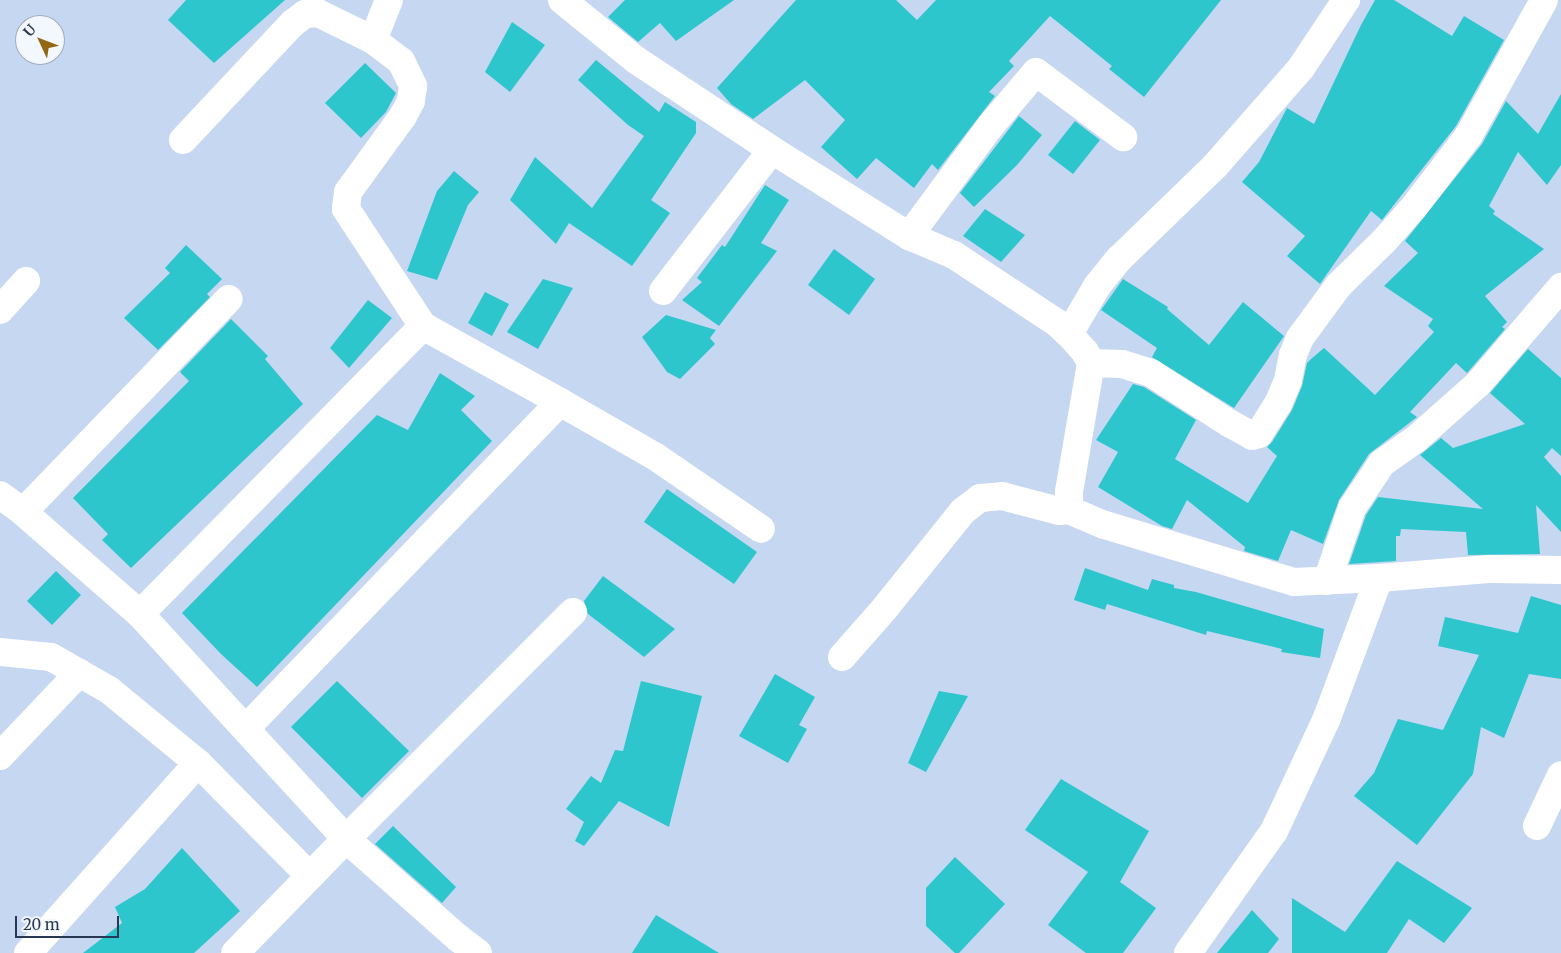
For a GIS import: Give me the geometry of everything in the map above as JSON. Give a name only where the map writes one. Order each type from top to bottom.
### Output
[{"type":"street","points":[[373,40],[389,0]]},
{"type":"street","points":[[562,0],[636,60],[772,150],[909,236],[954,255],[1057,323],[1069,334],[1085,352],[1091,363],[1069,492],[1069,510]]},
{"type":"street","points":[[1069,334],[1097,286],[1119,259],[1215,166],[1301,68],[1346,0]]},
{"type":"street","points":[[1091,363],[1122,364],[1151,373],[1229,424],[1252,436],[1259,434],[1278,404],[1288,380],[1293,355],[1300,338],[1339,286],[1384,241],[1414,207],[1469,135],[1544,0]]},
{"type":"street","points":[[183,140],[293,24],[305,14],[318,13],[373,40],[401,61],[413,86],[411,101],[403,116],[348,192],[346,209],[423,326],[656,456],[761,529]]},
{"type":"street","points":[[909,236],[992,124],[1036,72],[1123,137]]},
{"type":"street","points":[[663,290],[772,150]]},
{"type":"street","points":[[0,310],[26,281]]},
{"type":"street","points":[[1327,581],[1352,508],[1382,463],[1416,439],[1478,384],[1561,287]]},
{"type":"street","points":[[23,512],[229,299]]},
{"type":"street","points":[[140,614],[423,326]]},
{"type":"street","points":[[246,728],[560,402]]},
{"type":"street","points":[[0,495],[23,512],[140,614],[346,839],[458,938],[478,953]]},
{"type":"street","points":[[842,657],[885,608],[963,512],[980,498],[1002,496],[1052,510],[1069,510],[1105,525],[1294,582],[1379,578],[1489,569],[1561,570]]},
{"type":"street","points":[[1188,953],[1274,831],[1327,718],[1379,578]]},
{"type":"street","points":[[235,953],[573,612]]},
{"type":"street","points":[[0,652],[51,657],[109,690],[198,763],[310,876]]},
{"type":"street","points":[[0,756],[79,673]]},
{"type":"street","points":[[28,953],[198,763]]},
{"type":"street","points":[[1536,826],[1561,775]]},
{"type":"building","points":[[186,0],[285,0],[214,63],[168,20]]},
{"type":"building","points":[[625,0],[734,0],[676,41],[660,23],[638,42],[608,17]]},
{"type":"building","points":[[796,0],[896,0],[917,20],[936,0],[1221,0],[1144,97],[1109,69],[1112,66],[1050,16],[1009,61],[1014,66],[989,92],[995,96],[938,170],[932,164],[914,188],[876,158],[857,179],[821,147],[845,120],[805,80],[753,119],[731,104],[717,88]]},
{"type":"building","points":[[1375,0],[1394,0],[1452,36],[1464,16],[1504,40],[1456,126],[1382,220],[1371,211],[1320,284],[1287,256],[1305,236],[1242,182],[1259,162],[1287,108],[1314,124],[1361,25]]},
{"type":"building","points":[[512,22],[545,45],[510,92],[485,72]]},
{"type":"building","points":[[596,60],[659,112],[665,102],[696,122],[696,133],[651,200],[670,213],[632,266],[569,223],[556,244],[510,200],[535,157],[592,208],[644,136],[628,125],[578,80]]},
{"type":"building","points":[[365,63],[396,93],[386,112],[361,138],[325,103]]},
{"type":"building","points":[[1561,94],[1561,165],[1547,185],[1518,152],[1489,206],[1495,211],[1493,214],[1544,249],[1485,296],[1507,322],[1502,327],[1505,329],[1467,373],[1456,363],[1410,412],[1417,417],[1369,454],[1339,500],[1323,544],[1291,530],[1278,561],[1244,551],[1245,547],[1187,500],[1172,529],[1162,526],[1098,487],[1118,452],[1096,440],[1133,384],[1144,387],[1196,420],[1175,459],[1248,503],[1277,456],[1267,447],[1292,410],[1302,386],[1307,363],[1311,359],[1324,348],[1375,395],[1434,332],[1428,326],[1433,319],[1384,286],[1418,253],[1405,241],[1482,144],[1506,101],[1538,134]]},
{"type":"building","points":[[1019,116],[1042,135],[1017,165],[974,207],[960,193]]},
{"type":"building","points":[[1075,121],[1100,140],[1073,174],[1048,155]]},
{"type":"building","points":[[454,171],[479,192],[468,205],[437,280],[407,271],[437,191]]},
{"type":"building","points":[[765,185],[789,200],[761,243],[777,251],[719,326],[682,300],[702,282],[697,278],[722,245],[725,247]]},
{"type":"building","points":[[985,209],[1025,235],[1001,262],[963,236]]},
{"type":"building","points":[[186,245],[222,279],[207,294],[210,297],[158,350],[124,318],[170,273],[165,268]]},
{"type":"building","points":[[834,249],[875,279],[849,315],[808,285]]},
{"type":"building","points":[[543,279],[573,288],[538,349],[507,332]]},
{"type":"building","points":[[1123,279],[1168,307],[1167,309],[1209,345],[1243,302],[1284,336],[1234,408],[1152,357],[1157,348],[1101,310]]},
{"type":"building","points":[[485,292],[509,304],[492,336],[468,323]]},
{"type":"building","points":[[368,300],[392,318],[349,368],[330,348]]},
{"type":"building","points":[[666,315],[716,330],[710,338],[715,344],[680,379],[667,372],[642,337]]},
{"type":"building","points":[[231,319],[268,356],[265,359],[303,404],[131,568],[102,540],[108,534],[73,498],[189,381],[180,372]]},
{"type":"building","points":[[1528,349],[1561,378],[1561,456],[1552,448],[1544,457],[1561,476],[1561,532],[1536,505],[1540,554],[1468,555],[1466,532],[1401,529],[1400,536],[1396,536],[1396,561],[1349,564],[1366,515],[1378,497],[1483,509],[1420,455],[1441,438],[1453,448],[1525,424],[1490,393]]},
{"type":"building","points":[[440,373],[475,396],[461,410],[492,441],[257,687],[221,654],[182,613],[377,415],[408,430]]},
{"type":"building","points":[[667,489],[757,552],[734,584],[644,522]]},
{"type":"building","points":[[1085,568],[1148,590],[1152,579],[1174,585],[1174,588],[1196,592],[1324,629],[1320,658],[1281,652],[1282,649],[1207,631],[1206,635],[1107,604],[1105,610],[1074,600]]},
{"type":"building","points":[[56,571],[81,595],[52,625],[27,601]]},
{"type":"building","points":[[603,576],[675,629],[644,657],[588,614],[584,601]]},
{"type":"building","points":[[1531,596],[1561,605],[1561,679],[1529,674],[1504,738],[1481,727],[1473,774],[1417,845],[1354,796],[1374,773],[1398,719],[1443,730],[1479,655],[1438,646],[1445,617],[1518,633]]},
{"type":"building","points":[[775,674],[815,697],[799,725],[807,729],[788,763],[739,736]]},
{"type":"building","points":[[337,681],[409,751],[362,798],[291,727]]},
{"type":"building","points":[[641,681],[702,696],[669,827],[619,801],[584,846],[575,841],[584,822],[566,809],[591,776],[601,783],[615,750],[623,751]]},
{"type":"building","points":[[939,691],[968,696],[926,772],[908,763]]},
{"type":"building","points":[[1061,779],[1149,831],[1120,882],[1156,908],[1123,953],[1086,953],[1048,925],[1088,872],[1025,830]]},
{"type":"building","points":[[393,826],[456,887],[442,903],[375,844]]},
{"type":"building","points":[[182,848],[240,911],[194,953],[83,953],[122,923],[115,907],[145,889]]},
{"type":"building","points":[[955,857],[1005,904],[959,953],[955,953],[926,926],[926,888]]},
{"type":"building","points":[[1397,861],[1472,908],[1444,943],[1409,919],[1387,953],[1292,953],[1292,898],[1345,932]]},
{"type":"building","points":[[1252,910],[1279,939],[1268,953],[1217,953]]},
{"type":"building","points":[[656,915],[719,953],[632,953]]}]
